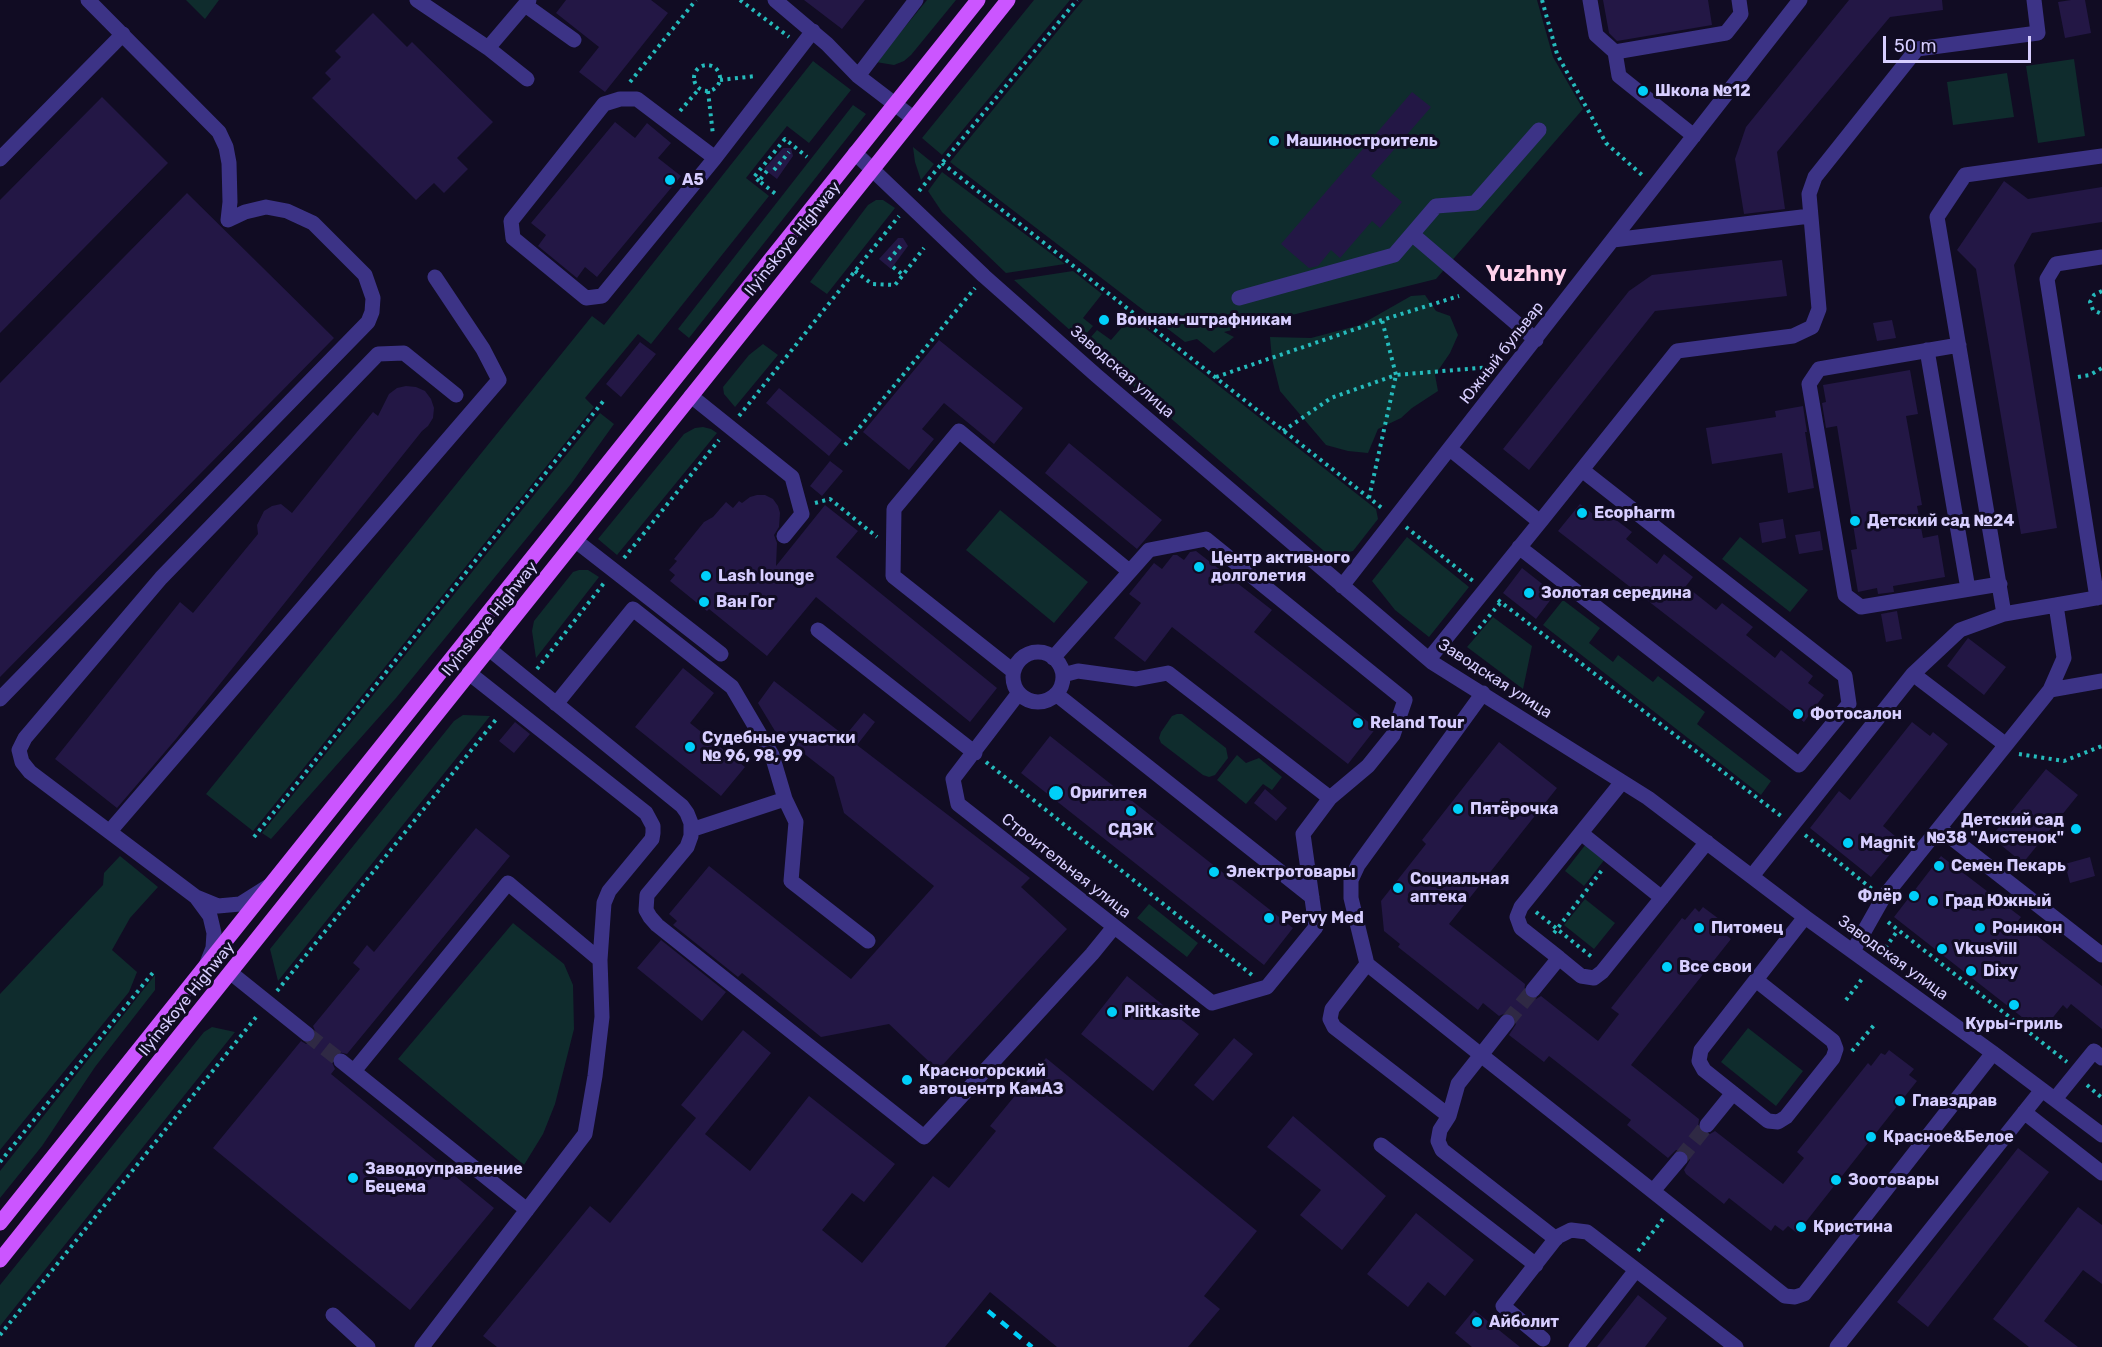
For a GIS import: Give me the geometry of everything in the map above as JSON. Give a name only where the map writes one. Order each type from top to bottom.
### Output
[{"type":"main road","name":"Ilyinskoye Highway","points":[[0,1224],[978,0]]},
{"type":"main road","name":"Ilyinskoye Highway","points":[[0,1260],[1008,0]]},
{"type":"street","points":[[0,699],[368,322],[372,312],[373,298],[365,275],[314,223],[287,211],[266,207],[245,212],[228,220],[229,164],[226,147],[219,132],[88,0]]},
{"type":"street","points":[[417,0],[488,48],[527,79]]},
{"type":"street","points":[[858,76],[916,0]]},
{"type":"street","points":[[1590,0],[1596,35],[1615,52],[1619,76],[1694,136]]},
{"type":"street","points":[[1615,52],[1726,33],[1741,14],[1738,0]]},
{"type":"street","name":"Южный бульвар","points":[[1342,586],[1800,0]]},
{"type":"street","points":[[1429,659],[1677,351],[1793,336],[1812,327],[1819,309],[1809,194],[1815,177],[1917,49],[2038,33],[2034,0]]},
{"type":"street","points":[[780,2],[858,76],[913,118]]},
{"type":"street","points":[[488,48],[527,3],[574,40]]},
{"type":"street","points":[[715,158],[637,99],[620,99],[604,104],[511,221],[513,238],[586,298],[602,296],[715,158],[813,31]]},
{"type":"street","points":[[0,159],[123,34]]},
{"type":"street","points":[[1239,298],[1394,255],[1436,206],[1475,203],[1539,130]]},
{"type":"street","name":"Заводская улица","points":[[855,153],[984,276],[1097,376],[1429,659],[1648,798],[1805,917],[2102,1135]]},
{"type":"street","points":[[2004,614],[1937,217],[1965,175],[2102,156]]},
{"type":"street","points":[[1613,240],[1810,216]]},
{"type":"street","points":[[1412,234],[1536,340]]},
{"type":"street","points":[[1752,876],[1913,674],[1960,630],[2004,614],[2099,597],[2047,279],[2056,264],[2102,256]]},
{"type":"street","points":[[110,831],[499,380],[483,349],[435,277]]},
{"type":"street","points":[[1959,345],[1819,369],[1809,384],[1845,595],[1861,607],[2000,584]]},
{"type":"street","points":[[1927,350],[1968,589]]},
{"type":"street","points":[[279,876],[260,893],[240,904],[218,906],[196,897],[30,772],[22,762],[19,750],[25,738],[161,578],[378,354],[404,353],[456,395]]},
{"type":"street","points":[[691,396],[792,477],[802,514],[784,536]]},
{"type":"street","points":[[1013,671],[893,576],[894,509],[959,430],[1129,571]]},
{"type":"street","points":[[1450,449],[1540,522]]},
{"type":"street","points":[[1519,547],[1799,765],[1849,704],[1845,676],[1582,470]]},
{"type":"street","points":[[1053,658],[1149,550],[1206,539],[1406,700],[1393,735],[1368,766],[1330,798],[1303,834],[1316,927],[1267,987]]},
{"type":"street","points":[[576,541],[721,654]]},
{"type":"street","points":[[1853,951],[1883,898],[2050,690],[2064,658],[2056,605]]},
{"type":"street","points":[[556,704],[633,609],[732,687],[772,755],[784,798],[796,822],[791,880],[868,941]]},
{"type":"street","points":[[818,630],[975,753]]},
{"type":"street","points":[[489,649],[682,806],[687,813],[691,830],[687,847],[647,895],[646,910],[657,925],[924,1137],[1092,954],[1114,927]]},
{"type":"street","points":[[1044,653],[1053,658],[1061,668],[1062,683],[1056,694],[1047,700],[1032,702],[1018,694],[1012,679],[1013,671],[1016,664],[1028,654],[1044,653]]},
{"type":"street","points":[[1063,675],[1078,671],[1136,679],[1168,673],[1330,798]]},
{"type":"street","points":[[426,1345],[585,1134],[602,1017],[600,960],[604,903],[609,891],[651,839],[653,826],[650,818],[469,673]]},
{"type":"street","points":[[1913,674],[2006,745]]},
{"type":"street","points":[[2050,690],[2102,681]]},
{"type":"street","points":[[1483,693],[1358,865],[1351,880],[1351,898],[1367,964],[1785,1296],[1795,1297],[1804,1294],[1993,1053]]},
{"type":"street","name":"Строительная улица","points":[[1018,694],[953,779],[958,804],[1212,1003],[1267,987]]},
{"type":"street","points":[[1056,694],[1312,897]]},
{"type":"street","points":[[1622,782],[1524,903],[1517,917],[1521,928],[1581,976],[1594,978],[1606,968],[1707,842]]},
{"type":"street","points":[[691,830],[784,798]]},
{"type":"street","points":[[1939,828],[2102,955]]},
{"type":"street","points":[[1581,833],[1662,898]]},
{"type":"street","points":[[354,1071],[508,883],[600,960]]},
{"type":"street","points":[[196,897],[210,916],[214,933],[213,948],[205,969]]},
{"type":"street","points":[[1756,980],[1833,1041],[1836,1049],[1833,1058],[1786,1117],[1778,1122],[1768,1120],[1704,1071],[1699,1061],[1701,1050],[1805,917]]},
{"type":"street","points":[[1533,990],[1558,958]]},
{"type":"street","points":[[1367,964],[1332,1009],[1330,1019],[1334,1027],[1449,1116]]},
{"type":"street","points":[[231,973],[307,1034]]},
{"type":"street","points":[[1507,1022],[1458,1084],[1449,1116],[1440,1130],[1438,1141],[1442,1150],[1556,1239]]},
{"type":"street","points":[[2055,1099],[2094,1052],[2102,1058]]},
{"type":"street","points":[[342,1061],[527,1210]]},
{"type":"street","points":[[1837,1347],[2042,1090]]},
{"type":"street","points":[[1707,1125],[1733,1093]]},
{"type":"street","points":[[2024,1112],[2102,1173]]},
{"type":"street","points":[[1381,1145],[1536,1264]]},
{"type":"street","points":[[1653,1191],[1680,1159]]},
{"type":"street","points":[[1543,1339],[1503,1306],[1556,1239],[1570,1230],[1587,1232],[1633,1267],[1716,1341],[1736,1347]]},
{"type":"street","points":[[1576,1347],[1633,1267]]},
{"type":"street","points":[[333,1316],[368,1347]]},
{"type":"path","points":[[630,82],[696,0]]},
{"type":"path","points":[[1542,0],[1557,54],[1606,143],[1654,187]]},
{"type":"path","points":[[703,64],[715,67],[719,71],[720,80],[716,88],[708,91],[699,89],[693,78],[703,64]]},
{"type":"path","points":[[720,80],[781,73]]},
{"type":"path","points":[[670,123],[699,89]]},
{"type":"path","points":[[708,91],[715,158]]},
{"type":"path","points":[[777,195],[754,177],[784,140],[807,157]]},
{"type":"path","points":[[774,170],[789,152]]},
{"type":"path","points":[[942,163],[1485,590],[1793,825],[1883,898],[1884,918],[2078,1071],[2088,1087],[2102,1098]]},
{"type":"path","points":[[759,181],[767,171]]},
{"type":"path","points":[[889,260],[903,243]]},
{"type":"path","points":[[855,271],[872,284],[895,285],[924,248]]},
{"type":"path","points":[[893,267],[903,275]]},
{"type":"path","points":[[845,445],[984,276]]},
{"type":"path","points":[[1215,377],[1477,290]]},
{"type":"path","points":[[2102,291],[2094,294],[2090,302],[2093,310],[2102,314]]},
{"type":"path","points":[[1368,498],[1396,375],[1382,320]]},
{"type":"path","points":[[1283,431],[1331,398],[1396,375],[1516,365]]},
{"type":"path","points":[[2063,380],[2090,375],[2102,368]]},
{"type":"path","points":[[254,837],[605,399]]},
{"type":"path","points":[[800,507],[830,499],[880,539],[894,540]]},
{"type":"path","points":[[1473,635],[1501,602]]},
{"type":"path","points":[[2006,745],[2021,755],[2064,761],[2102,746]]},
{"type":"path","points":[[975,753],[1267,987]]},
{"type":"path","points":[[1544,946],[1612,858]]},
{"type":"path","points":[[1524,903],[1606,968]]},
{"type":"path","points":[[1879,955],[1898,930]]},
{"type":"path","points":[[0,1162],[154,970]]},
{"type":"path","points":[[1846,1000],[1862,979]]},
{"type":"path","points":[[1833,1058],[1854,1050],[1875,1024]]},
{"type":"path","points":[[1633,1267],[1672,1206]]},
{"type":"green space","points":[[186,0],[219,0],[205,19]]},
{"type":"green space","points":[[927,0],[956,0],[904,61],[894,65],[876,62]]},
{"type":"green space","points":[[1034,0],[1070,0],[942,155],[922,138]]},
{"type":"green space","name":"Машиностроитель","points":[[1083,0],[1537,0],[1553,57],[1583,109],[1436,279],[1224,332],[1234,337],[1214,353],[1197,339],[1185,342],[950,162]]},
{"type":"green space","points":[[2074,59],[2085,136],[2038,143],[2026,66]]},
{"type":"green space","points":[[813,61],[851,90],[809,143],[787,126],[746,178],[769,196],[651,344],[638,334],[585,398],[594,407],[253,831],[206,794],[592,316],[604,325]]},
{"type":"green space","points":[[2007,73],[2014,117],[1953,125],[1947,82]]},
{"type":"green space","points":[[853,105],[866,114],[689,338],[678,329]]},
{"type":"green space","points":[[913,147],[934,164],[921,180],[915,162]]},
{"type":"green space","points":[[942,172],[1065,264],[1006,273],[942,212],[928,191]]},
{"type":"green space","points":[[876,200],[883,200],[895,208],[827,294],[810,282],[868,205]]},
{"type":"green space","points":[[1073,271],[1102,294],[1083,318],[1093,326],[1081,340],[1014,280]]},
{"type":"green space","points":[[1425,295],[1436,311],[1450,316],[1458,335],[1450,353],[1435,375],[1438,391],[1401,418],[1378,429],[1368,453],[1326,445],[1280,391],[1272,359],[1270,337],[1311,338],[1360,325],[1411,296]]},
{"type":"green space","points":[[1131,317],[1376,509],[1378,519],[1353,551],[1336,555],[1324,551],[1085,344],[1097,330],[1111,340]]},
{"type":"green space","points":[[763,344],[778,355],[735,407],[724,394],[723,387],[749,355]]},
{"type":"green space","points":[[600,413],[614,424],[571,484],[396,698],[271,839],[262,833]]},
{"type":"green space","points":[[703,427],[717,433],[617,555],[598,539],[684,434],[695,428]]},
{"type":"green space","points":[[1000,510],[1088,582],[1054,623],[966,550]]},
{"type":"green space","points":[[1407,537],[1469,587],[1429,637],[1395,610],[1372,581]]},
{"type":"green space","points":[[1740,537],[1808,590],[1790,612],[1722,559]]},
{"type":"green space","points":[[588,570],[599,577],[536,658],[532,631],[534,621],[573,572]]},
{"type":"green space","points":[[1563,600],[1600,628],[1589,643],[1613,662],[1618,655],[1653,682],[1658,676],[1705,712],[1697,724],[1771,781],[1761,795],[1543,625]]},
{"type":"green space","points":[[1493,617],[1532,646],[1523,689],[1467,647]]},
{"type":"green space","points":[[1182,714],[1226,748],[1228,758],[1215,775],[1209,777],[1203,775],[1161,743],[1159,738],[1161,732],[1172,716]]},
{"type":"green space","points":[[463,715],[490,716],[278,981],[270,949],[454,721]]},
{"type":"green space","points":[[1237,755],[1246,763],[1259,758],[1282,777],[1272,790],[1263,784],[1246,804],[1217,780]]},
{"type":"green space","points":[[1586,844],[1605,859],[1584,886],[1565,871]]},
{"type":"green space","points":[[120,856],[158,887],[130,918],[112,950],[137,972],[129,992],[0,1150],[0,994],[103,885],[104,873]]},
{"type":"green space","points":[[1585,899],[1615,923],[1594,949],[1564,925]]},
{"type":"green space","points":[[1149,904],[1198,943],[1187,957],[1137,918]]},
{"type":"green space","points":[[513,923],[564,964],[573,985],[574,1029],[555,1104],[543,1134],[524,1165],[398,1059]]},
{"type":"green space","points":[[155,975],[155,990],[95,1067],[42,1146],[0,1198],[0,1171]]},
{"type":"green space","points":[[212,1027],[235,1032],[0,1326],[0,1285],[204,1032]]},
{"type":"green space","points":[[1748,1028],[1803,1071],[1776,1106],[1721,1062]]},
{"type":"building","points":[[566,0],[651,0],[668,13],[605,92],[579,72],[599,47],[556,13]]},
{"type":"building","points":[[804,0],[865,0],[842,29]]},
{"type":"building","points":[[1603,0],[1708,0],[1712,25],[1617,41],[1609,33]]},
{"type":"building","points":[[1849,0],[1942,0],[1943,10],[1890,17],[1777,152],[1785,209],[1744,214],[1735,159],[1746,127]]},
{"type":"building","points":[[2085,0],[2091,33],[2065,38],[2058,2]]},
{"type":"building","points":[[373,13],[407,47],[412,42],[493,122],[457,158],[468,169],[444,193],[434,183],[416,200],[312,98],[331,79],[325,73],[341,57],[335,51]]},
{"type":"building","points":[[1412,92],[1431,107],[1371,176],[1402,202],[1380,228],[1372,221],[1340,258],[1331,250],[1318,266],[1309,268],[1281,244]]},
{"type":"building","points":[[102,97],[168,163],[0,333],[0,200]]},
{"type":"building","points":[[615,122],[635,138],[647,123],[671,143],[658,158],[681,176],[597,277],[585,267],[577,278],[538,246],[546,235],[531,223]]},
{"type":"building","points":[[783,148],[791,148],[793,156],[777,179],[764,169]]},
{"type":"building","points":[[2004,181],[2028,199],[2102,187],[2102,222],[2032,233],[2014,265],[2057,528],[2021,534],[1976,269],[1957,250]]},
{"type":"building","points":[[187,193],[334,338],[0,677],[0,383]]},
{"type":"building","points":[[898,238],[903,238],[908,246],[891,269],[879,259]]},
{"type":"building","points":[[1782,260],[1787,296],[1655,311],[1529,470],[1503,449],[1629,291],[1652,275]]},
{"type":"building","points":[[1892,320],[1896,338],[1877,341],[1873,323]]},
{"type":"building","points":[[939,340],[1023,408],[994,444],[944,403],[922,429],[934,439],[909,470],[863,432]]},
{"type":"building","points":[[640,342],[656,354],[621,397],[606,384]]},
{"type":"building","points":[[1910,370],[1918,414],[1906,416],[1922,505],[1917,506],[1923,538],[1938,535],[1945,577],[1893,586],[1894,592],[1878,594],[1877,588],[1858,592],[1851,550],[1857,549],[1837,426],[1826,428],[1822,403],[1826,402],[1823,385]]},
{"type":"building","points":[[406,386],[425,391],[431,399],[434,408],[433,418],[428,426],[176,739],[117,808],[55,759],[180,602],[193,613],[258,534],[257,525],[264,511],[281,504],[292,513],[373,412],[378,416],[389,394],[397,388]]},
{"type":"building","points":[[779,388],[842,440],[829,456],[766,403]]},
{"type":"building","points":[[1803,406],[1814,488],[1788,493],[1782,453],[1712,464],[1706,428],[1776,417],[1775,411]]},
{"type":"building","points":[[1069,443],[1162,520],[1137,549],[1045,473]]},
{"type":"building","points":[[830,461],[843,471],[822,496],[810,486]]},
{"type":"building","points":[[757,495],[765,495],[773,499],[780,513],[779,527],[774,535],[777,543],[776,566],[825,505],[858,531],[836,557],[997,688],[970,722],[816,597],[767,656],[670,581],[675,575],[669,570],[677,561],[674,559],[704,522],[713,517],[726,502],[733,508],[739,501],[742,503]]},
{"type":"building","points":[[1580,504],[1597,517],[1603,510],[1632,532],[1626,539],[1657,564],[1664,554],[1693,577],[1686,586],[1716,610],[1722,603],[1753,627],[1746,635],[1775,658],[1781,650],[1813,676],[1808,683],[1824,695],[1804,722],[1558,531]]},
{"type":"building","points":[[1783,519],[1786,538],[1762,543],[1759,523]]},
{"type":"building","points":[[1820,531],[1823,550],[1799,554],[1795,535]]},
{"type":"building","points":[[1196,551],[1272,610],[1254,632],[1376,728],[1348,764],[1172,627],[1145,662],[1114,638],[1141,603],[1129,594],[1154,563],[1162,569],[1173,555],[1184,560],[1190,552]]},
{"type":"building","name":"Золотая середина","points":[[1522,568],[1555,594],[1536,619],[1503,593]]},
{"type":"building","points":[[1897,611],[1902,639],[1886,642],[1881,614]]},
{"type":"building","points":[[1968,638],[2006,667],[1984,695],[1947,666]]},
{"type":"building","name":"Судебные участки № 96, 98, 99","points":[[683,668],[714,693],[690,723],[745,767],[721,796],[635,727]]},
{"type":"building","points":[[774,681],[845,736],[864,713],[875,722],[857,745],[1030,878],[1021,887],[1067,929],[938,1070],[889,1024],[821,1037],[742,973],[738,977],[673,925],[677,921],[669,914],[709,866],[851,979],[934,886],[844,813],[834,777],[775,731],[758,703]]},
{"type":"building","points":[[515,722],[530,734],[514,753],[499,741]]},
{"type":"building","points":[[1912,722],[1930,736],[1933,732],[1948,744],[1883,826],[1901,841],[1871,877],[1810,828],[1839,791],[1850,800]]},
{"type":"building","points":[[1050,736],[1293,928],[1264,965],[1021,773]]},
{"type":"building","points":[[1499,742],[1557,788],[1449,924],[1525,984],[1524,993],[1527,998],[1536,999],[1541,996],[1598,1041],[1619,1014],[1611,1008],[1682,918],[1685,920],[1695,908],[1699,912],[1703,907],[1727,925],[1722,932],[1731,939],[1631,1065],[1699,1119],[1698,1128],[1701,1133],[1710,1134],[1715,1131],[1783,1184],[1804,1158],[1797,1152],[1868,1063],[1871,1066],[1881,1053],[1885,1055],[1889,1050],[1914,1069],[1909,1075],[1917,1081],[1797,1233],[1788,1226],[1783,1231],[1775,1225],[1771,1231],[1729,1198],[1724,1204],[1686,1174],[1684,1170],[1690,1160],[1686,1151],[1676,1150],[1668,1158],[1627,1125],[1631,1120],[1549,1056],[1544,1062],[1509,1035],[1516,1024],[1513,1015],[1508,1012],[1499,1016],[1483,1003],[1478,1010],[1398,947],[1400,944],[1384,931],[1381,901],[1426,844],[1422,840]]},
{"type":"building","points":[[2046,769],[2078,795],[2023,863],[1991,837]]},
{"type":"building","points":[[1265,789],[1287,808],[1276,821],[1254,803]]},
{"type":"building","name":"Заводоуправление Бецема","points":[[476,828],[510,856],[347,1054],[338,1052],[331,1060],[335,1069],[331,1074],[494,1208],[410,1310],[213,1148],[301,1041],[306,1044],[314,1041],[317,1035],[313,1026],[360,969],[353,963],[367,945],[374,952]]},
{"type":"building","points":[[1941,856],[2021,917],[2018,921],[2102,986],[2102,1029],[2071,1004],[2067,1009],[2063,1005],[2041,1032],[1894,917]]},
{"type":"building","points":[[2090,857],[2095,876],[2070,883],[2065,864]]},
{"type":"building","points":[[661,940],[726,992],[702,1021],[637,968]]},
{"type":"building","points":[[1127,976],[1199,1034],[1153,1091],[1081,1034]]},
{"type":"building","points":[[743,1030],[771,1053],[705,1134],[750,1171],[809,1096],[895,1164],[864,1202],[852,1193],[822,1230],[862,1263],[933,1176],[949,1188],[996,1131],[990,1126],[1046,1058],[1257,1231],[1204,1296],[1220,1309],[1188,1347],[1057,1347],[990,1292],[945,1347],[497,1347],[483,1336],[590,1206],[610,1223],[696,1118],[681,1105]]},
{"type":"building","points":[[1234,1038],[1253,1054],[1213,1101],[1194,1085]]},
{"type":"building","points":[[1293,1116],[1386,1196],[1342,1250],[1300,1215],[1321,1190],[1267,1147]]},
{"type":"building","points":[[2018,1148],[2049,1172],[1928,1327],[1897,1302]]},
{"type":"building","points":[[2078,1207],[2102,1225],[2102,1284],[2083,1270],[2044,1321],[2078,1347],[2029,1347],[1993,1319]]},
{"type":"building","points":[[1416,1213],[1474,1260],[1445,1296],[1428,1282],[1408,1307],[1367,1274]]},
{"type":"building","points":[[1638,1295],[1667,1318],[1645,1347],[1597,1347]]},
{"type":"building","name":"Айболит","points":[[1474,1310],[1520,1347],[1472,1347],[1455,1333]]},
{"type":"tunnel","points":[[1507,1022],[1533,990]]},
{"type":"tunnel","points":[[307,1034],[341,1061]]},
{"type":"tunnel","points":[[1680,1159],[1707,1125]]},
{"type":"railway","points":[[988,1311],[1032,1347]]},
{"type":"place","name":"Школа №12","points":[[1643,91]]},
{"type":"place","name":"Машиностроитель","points":[[1274,141]]},
{"type":"place","name":"A5","points":[[670,180]]},
{"type":"place","name":"Воинам-штрафникам","points":[[1104,320]]},
{"type":"place","name":"Ecopharm","points":[[1582,513]]},
{"type":"place","name":"Детский сад №24","points":[[1855,521]]},
{"type":"place","name":"Центр активного долголетия","points":[[1199,567]]},
{"type":"place","name":"Lash lounge","points":[[706,576]]},
{"type":"place","name":"Золотая середина","points":[[1529,593]]},
{"type":"place","name":"Ван Гог","points":[[704,602]]},
{"type":"place","name":"Фотосалон","points":[[1798,714]]},
{"type":"place","name":"Reland Tour","points":[[1358,723]]},
{"type":"place","name":"Судебные участки № 96, 98, 99","points":[[690,747]]},
{"type":"place","name":"Оригитея","points":[[1056,793]]},
{"type":"place","name":"Пятёрочка","points":[[1458,809]]},
{"type":"place","name":"СДЭК","points":[[1131,811]]},
{"type":"place","name":"Детский сад №38 \"Аистенок\"","points":[[2076,829]]},
{"type":"place","name":"Magnit","points":[[1848,843]]},
{"type":"place","name":"Семен Пекарь","points":[[1939,866]]},
{"type":"place","name":"Электротовары","points":[[1214,872]]},
{"type":"place","name":"Социальная аптека","points":[[1398,888]]},
{"type":"place","name":"Флёр","points":[[1914,896]]},
{"type":"place","name":"Град Южный","points":[[1933,901]]},
{"type":"place","name":"Pervy Med","points":[[1269,918]]},
{"type":"place","name":"Питомец","points":[[1699,928]]},
{"type":"place","name":"Роникон","points":[[1980,928]]},
{"type":"place","name":"VkusVill","points":[[1942,949]]},
{"type":"place","name":"Все свои","points":[[1667,967]]},
{"type":"place","name":"Dixy","points":[[1971,971]]},
{"type":"place","name":"Куры-гриль","points":[[2014,1005]]},
{"type":"place","name":"Plitkasite","points":[[1112,1012]]},
{"type":"place","name":"Красногорский автоцентр КамАЗ","points":[[907,1080]]},
{"type":"place","name":"Главздрав","points":[[1900,1101]]},
{"type":"place","name":"Красное&Белое","points":[[1871,1137]]},
{"type":"place","name":"Заводоуправление Бецема","points":[[353,1178]]},
{"type":"place","name":"Зоотовары","points":[[1836,1180]]},
{"type":"place","name":"Кристина","points":[[1801,1227]]},
{"type":"place","name":"Айболит","points":[[1477,1322]]},
{"type":"district","name":"Yuzhny","points":[[1526,275]]}]
